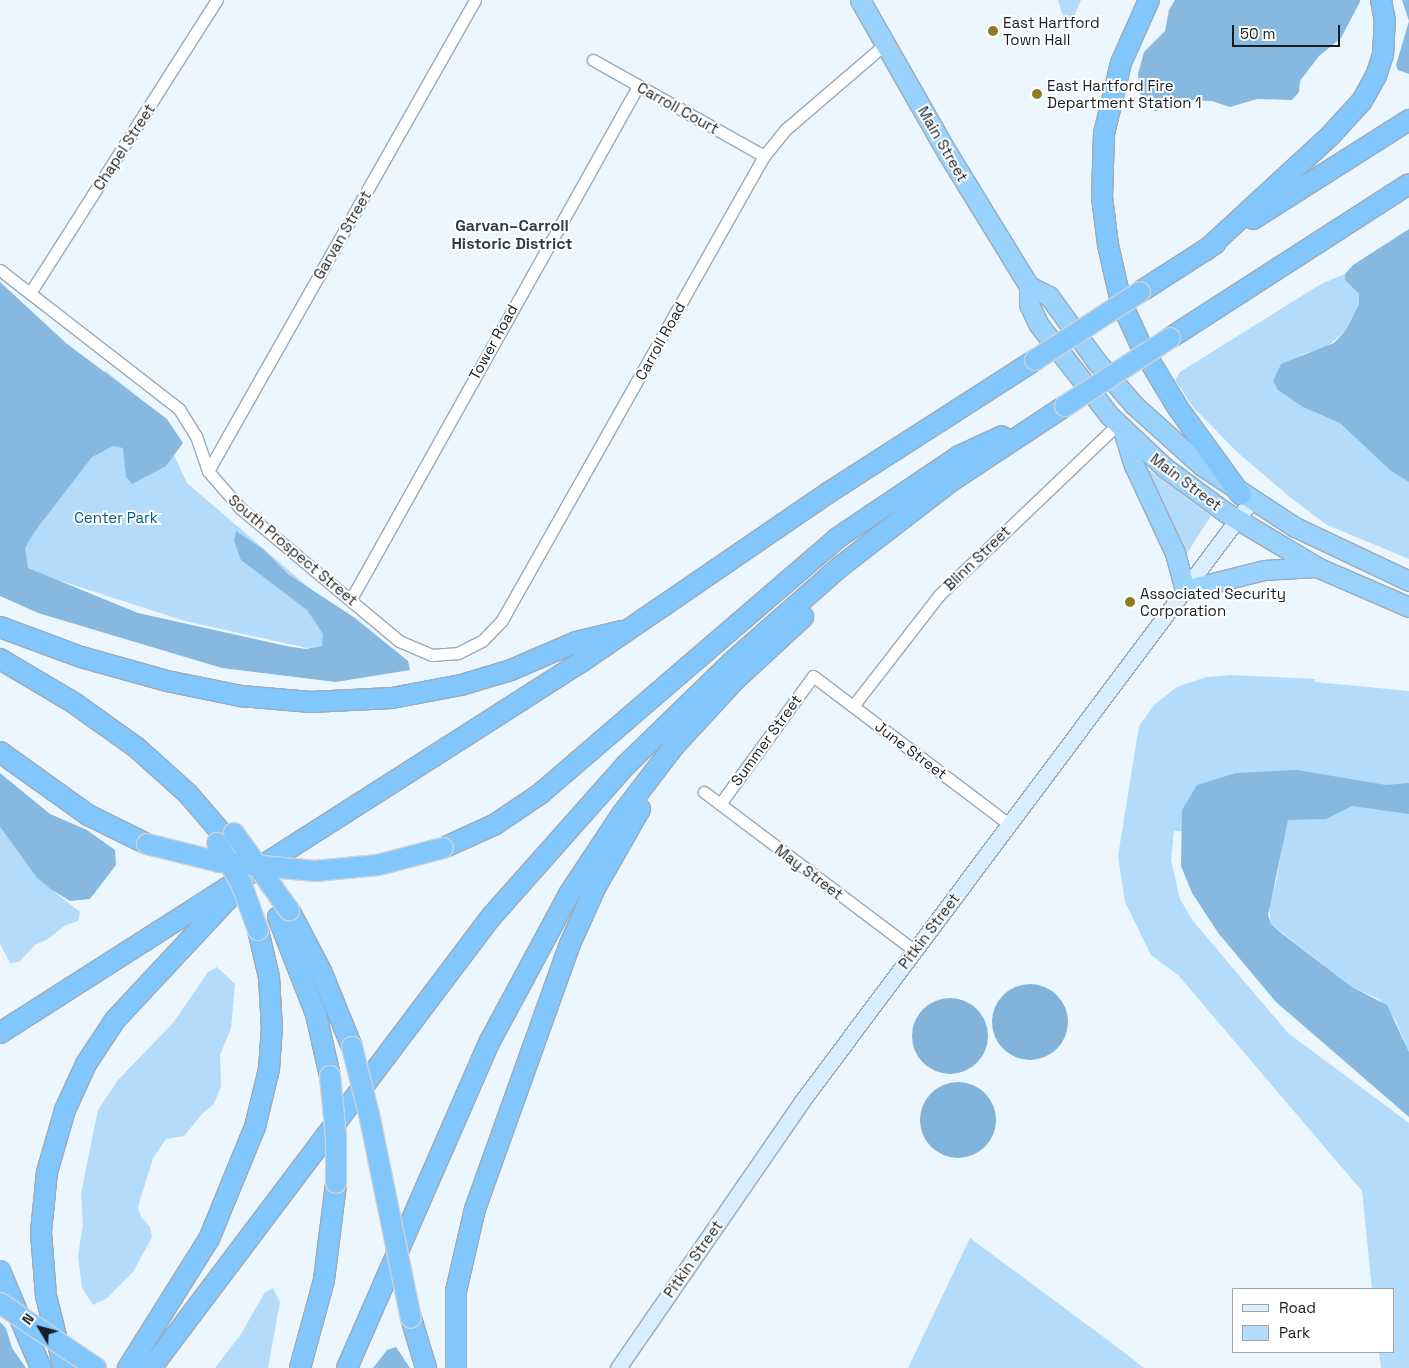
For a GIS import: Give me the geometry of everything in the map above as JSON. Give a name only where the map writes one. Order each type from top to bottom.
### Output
[{"type":"highway","name":"Main Street","points":[[860,0],[957,170],[1029,286],[1049,296],[1096,361],[1146,417],[1190,456],[1246,498],[1331,546],[1409,581]]},
{"type":"highway","points":[[1149,0],[1121,63],[1104,134],[1101,183],[1108,246],[1122,302],[1143,350],[1178,408],[1246,498]]},
{"type":"highway","points":[[1205,250],[1330,136],[1362,101],[1376,76],[1383,54],[1385,26],[1381,0]]},
{"type":"highway","points":[[0,1033],[630,629],[835,488],[1409,120]]},
{"type":"highway","points":[[151,1368],[472,941],[557,839],[659,731],[755,641],[833,572],[950,482],[1409,184]]},
{"type":"highway","name":"Main Street","points":[[1029,286],[1029,304],[1044,332],[1121,426],[1171,473],[1237,520],[1319,568],[1409,607]]},
{"type":"highway","points":[[1121,426],[1134,465],[1175,553],[1185,590],[1264,570],[1319,568]]},
{"type":"highway","points":[[0,752],[88,815],[148,844],[219,862],[309,871],[378,865],[443,848],[487,828],[540,794],[836,539],[965,453],[997,438],[1032,427]]},
{"type":"highway","points":[[347,1368],[476,1071],[532,958],[576,882],[622,814],[703,713],[757,658],[950,482]]},
{"type":"highway","points":[[0,627],[82,657],[191,686],[258,698],[321,702],[392,698],[471,683],[576,642],[630,629]]},
{"type":"highway","points":[[0,659],[59,693],[122,736],[164,770],[205,812],[223,822],[226,838],[258,930],[267,967],[272,1022],[269,1070],[257,1120],[237,1176],[208,1238],[128,1368]]},
{"type":"highway","points":[[456,1368],[455,1300],[466,1240],[564,960],[613,855],[703,713]]},
{"type":"highway","points":[[226,838],[283,914],[324,976],[352,1047],[369,1114],[411,1318],[426,1368]]},
{"type":"highway","points":[[64,1368],[46,1296],[41,1232],[49,1164],[65,1110],[86,1064],[115,1020],[153,976],[223,908],[246,877]]},
{"type":"highway","points":[[283,914],[316,1014],[330,1076],[336,1137],[336,1183],[324,1280],[300,1368]]},
{"type":"highway","points":[[0,1271],[41,1368]]},
{"type":"highway","points":[[0,1303],[96,1368]]},
{"type":"main road","name":"Pitkin Street","points":[[618,1368],[802,1101],[1237,520],[1246,498]]},
{"type":"street","name":"Chapel Street","points":[[30,293],[217,0]]},
{"type":"street","name":"Garvan Street","points":[[208,471],[475,0]]},
{"type":"street","name":"Carroll Road","points":[[458,653],[482,641],[502,620],[764,156],[786,129],[885,44]]},
{"type":"street","name":"Carroll Court","points":[[593,60],[764,156]]},
{"type":"street","name":"Tower Road","points":[[351,599],[638,86]]},
{"type":"street","name":"South Prospect Street","points":[[0,270],[179,409],[196,436],[208,471],[240,508],[409,648],[432,655],[458,653]]},
{"type":"street","name":"Blinn Street","points":[[853,706],[938,595],[1121,426]]},
{"type":"street","name":"June Street","points":[[813,676],[1009,824]]},
{"type":"street","name":"Summer Street","points":[[720,804],[813,676]]},
{"type":"street","name":"May Street","points":[[704,792],[915,951]]},
{"type":"green space","points":[[1058,0],[1081,0],[1068,31],[1061,10]]},
{"type":"green space","points":[[1345,274],[1345,280],[1359,294],[1359,304],[1346,330],[1326,348],[1298,355],[1409,344],[1409,559],[1327,525],[1291,498],[1237,452],[1193,407],[1175,380],[1180,372],[1321,284]]},
{"type":"green space","name":"Center Park","points":[[106,371],[152,408],[187,483],[376,645],[307,648],[185,621],[2,562]]},
{"type":"green space","points":[[1149,470],[1211,516],[1184,558],[1147,472]]},
{"type":"green space","points":[[1232,675],[1315,679],[1315,682],[1409,691],[1409,1052],[1396,1021],[1379,999],[1352,987],[1271,924],[1269,905],[1277,878],[1284,835],[1174,831],[1171,860],[1180,899],[1193,921],[1288,1033],[1409,1123],[1409,1368],[1381,1368],[1379,1353],[1394,1353],[1394,1288],[1372,1288],[1362,1191],[1178,975],[1151,955],[1125,902],[1118,856],[1139,726],[1154,705],[1177,687],[1206,677]]},
{"type":"green space","points":[[0,827],[37,878],[80,912],[78,921],[64,926],[48,939],[35,945],[19,962],[10,963],[0,944]]},
{"type":"green space","points":[[217,967],[235,984],[231,1028],[220,1055],[221,1086],[214,1104],[203,1113],[184,1136],[166,1139],[153,1158],[138,1207],[141,1217],[150,1227],[152,1237],[133,1272],[106,1299],[93,1305],[82,1288],[78,1256],[83,1224],[81,1193],[98,1110],[118,1080],[173,1023],[208,972]]},
{"type":"green space","points":[[970,1238],[1117,1347],[1144,1368],[908,1368]]},
{"type":"green space","points":[[273,1288],[280,1302],[268,1368],[215,1368],[241,1334],[265,1292]]},
{"type":"shaded area","points":[[1175,0],[1360,0],[1360,2],[1341,38],[1319,56],[1300,81],[1299,92],[1292,100],[1257,99],[1230,107],[1212,101],[1187,100],[1156,111],[1142,106],[1138,74],[1144,52],[1165,31],[1169,10]]},
{"type":"shaded area","points":[[1402,0],[1409,0],[1409,21]]},
{"type":"shaded area","points":[[1409,21],[1409,74],[1398,70],[1396,65]]},
{"type":"shaded area","points":[[1409,229],[1409,482],[1390,470],[1340,423],[1303,407],[1278,390],[1273,381],[1281,364],[1334,343],[1346,330],[1359,304],[1359,294],[1345,280],[1345,274],[1353,265]]},
{"type":"shaded area","points":[[0,282],[66,343],[167,419],[183,443],[166,466],[132,484],[126,477],[123,448],[113,446],[92,457],[35,531],[25,548],[28,568],[138,613],[286,646],[306,649],[322,646],[323,634],[307,610],[241,560],[234,541],[236,531],[264,550],[288,574],[355,618],[408,661],[410,670],[336,682],[222,668],[38,613],[0,596]]},
{"type":"shaded area","points":[[1297,770],[1386,785],[1409,783],[1409,814],[1352,806],[1326,819],[1288,820],[1268,915],[1271,924],[1280,932],[1352,987],[1387,1005],[1409,1052],[1409,1117],[1276,1002],[1219,934],[1192,893],[1181,866],[1182,810],[1197,785],[1236,773]]},
{"type":"shaded area","points":[[0,773],[50,814],[87,830],[115,850],[116,865],[90,899],[70,901],[37,878],[0,827]]},
{"type":"shaded area","points":[[1030,984],[1045,987],[1057,995],[1065,1007],[1068,1022],[1065,1037],[1057,1049],[1045,1057],[1030,1060],[1015,1057],[1003,1049],[995,1037],[992,1022],[995,1007],[1003,995],[1015,987]]},
{"type":"shaded area","points":[[950,998],[965,1001],[977,1009],[985,1021],[988,1036],[985,1051],[977,1063],[965,1071],[950,1074],[935,1071],[923,1063],[915,1051],[912,1036],[915,1021],[923,1009],[935,1001]]},
{"type":"shaded area","points":[[958,1082],[973,1085],[985,1093],[993,1105],[996,1120],[993,1135],[985,1147],[973,1155],[958,1158],[943,1155],[931,1147],[923,1135],[920,1120],[923,1105],[931,1093],[943,1085]]},
{"type":"shaded area","points":[[0,1322],[6,1328],[12,1348],[26,1368],[0,1368]]},
{"type":"shaded area","points":[[396,1347],[410,1368],[373,1368],[387,1350]]},
{"type":"place","name":"East Hartford Town Hall","points":[[993,31]]},
{"type":"place","name":"East Hartford Fire Department Station 1","points":[[1037,94]]},
{"type":"place","name":"Associated Security Corporation","points":[[1130,602]]},
{"type":"district","name":"Garvan–Carroll Historic District","points":[[512,235]]}]
